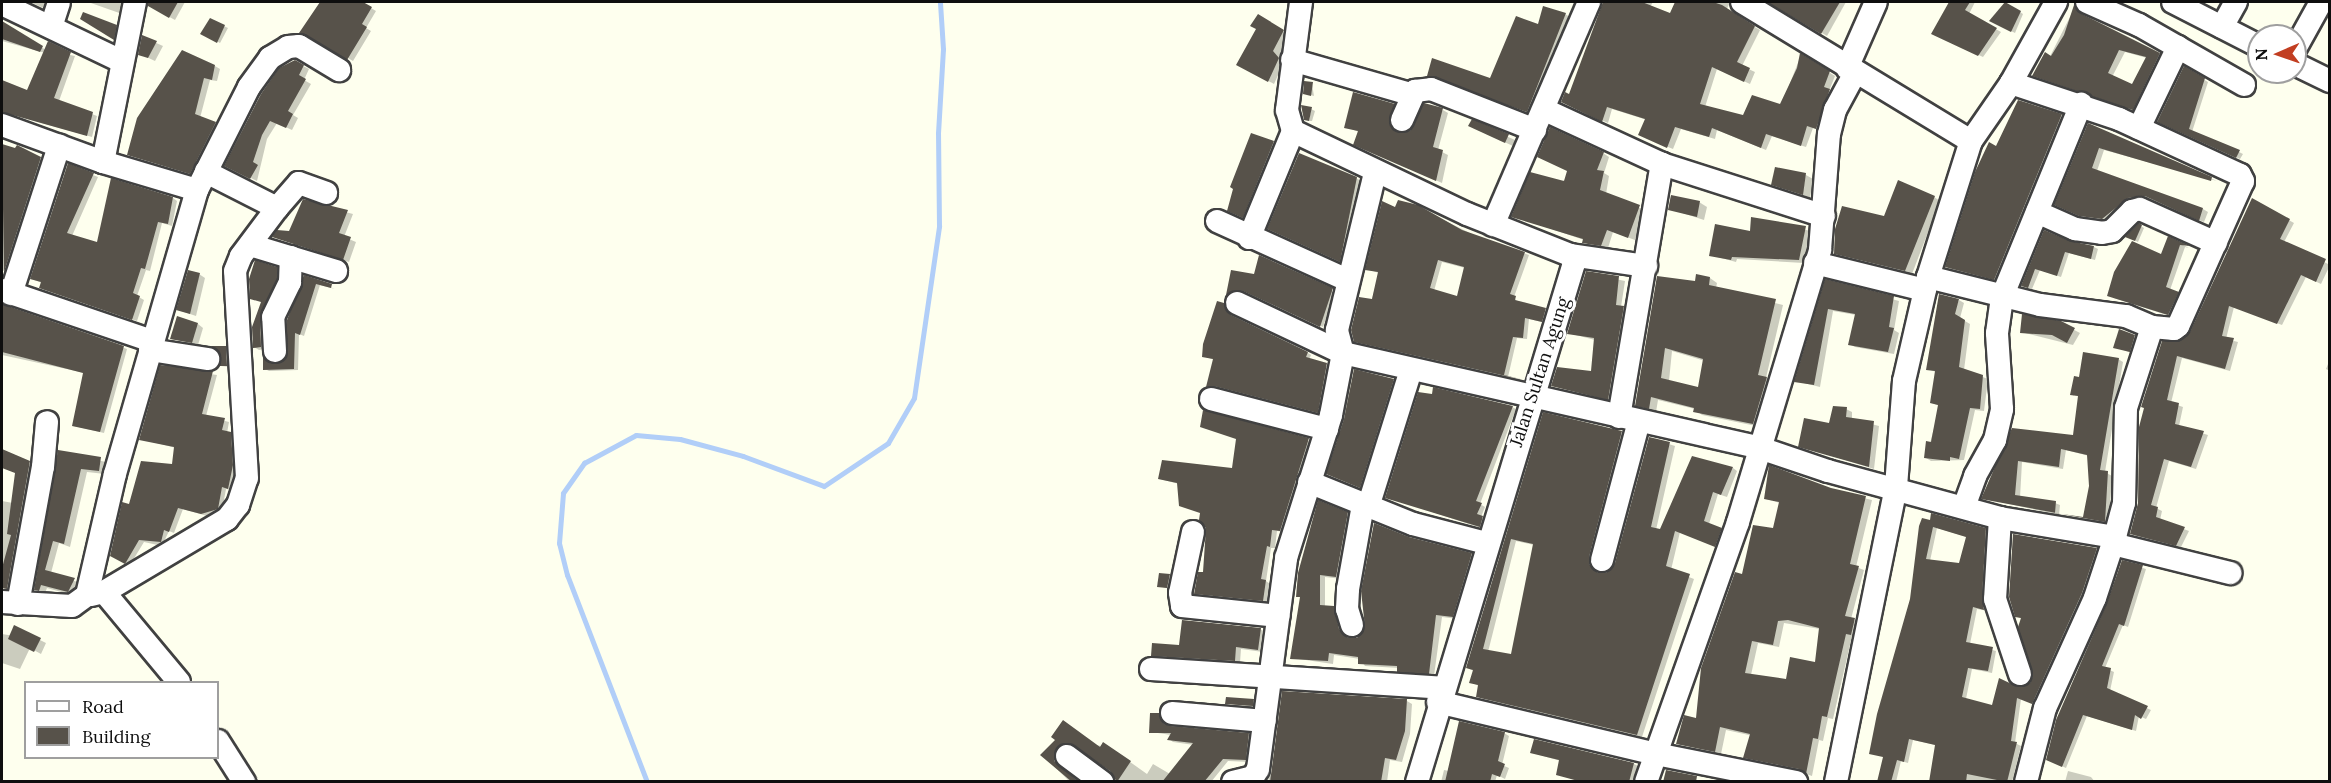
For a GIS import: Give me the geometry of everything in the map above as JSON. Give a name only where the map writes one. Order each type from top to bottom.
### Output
[{"type":"street","points":[[51,27],[59,2]]},
{"type":"street","points":[[103,162],[121,61],[135,2]]},
{"type":"street","points":[[1249,238],[1293,131],[1287,110],[1300,2]]},
{"type":"street","points":[[1492,225],[1590,2]]},
{"type":"street","points":[[1646,782],[1760,448],[1815,263],[1824,216],[1829,134],[1835,110],[1876,2]]},
{"type":"street","points":[[1836,782],[1896,487],[1904,381],[1926,283],[1971,141],[2012,83],[2056,2]]},
{"type":"street","points":[[2087,2],[2178,47],[2244,86]]},
{"type":"street","points":[[2173,2],[2247,40]]},
{"type":"street","points":[[2222,27],[2236,2]]},
{"type":"street","points":[[2307,27],[2321,2]]},
{"type":"street","points":[[2,4],[121,61]]},
{"type":"street","points":[[1755,5],[1851,71],[1971,141]]},
{"type":"street","points":[[96,593],[115,474],[151,345],[202,181],[249,87],[270,58],[288,46],[299,46],[339,70]]},
{"type":"street","points":[[2139,128],[2178,47]]},
{"type":"street","points":[[1292,60],[1413,95]]},
{"type":"street","points":[[2307,70],[2330,81]]},
{"type":"street","points":[[1815,263],[2002,297],[2126,316],[2152,327],[2174,329],[2178,326],[2241,186],[2240,175],[2081,104],[2012,83]]},
{"type":"street","points":[[1401,120],[1413,95],[1421,89],[1431,89],[1540,120],[1662,164],[1824,216]]},
{"type":"street","points":[[1964,507],[1975,476],[1995,440],[2002,409],[1997,333],[2002,297],[2081,104]]},
{"type":"street","points":[[2,125],[103,162],[202,181],[273,206]]},
{"type":"street","points":[[1293,131],[1375,173],[1492,225],[1570,255],[1646,266]]},
{"type":"street","points":[[59,146],[6,292],[151,345],[208,360]]},
{"type":"street","points":[[1602,560],[1629,419],[1646,266],[1662,164]]},
{"type":"street","points":[[1233,782],[1253,777],[1258,769],[1286,558],[1326,429],[1343,353],[1337,330],[1347,280],[1375,173]]},
{"type":"street","points":[[47,422],[44,467],[10,603],[72,606],[194,540],[227,519],[238,505],[247,478],[235,271],[273,206],[299,183],[326,193]]},
{"type":"street","points":[[2037,212],[2075,229],[2103,233],[2112,231],[2132,211],[2140,209],[2216,243]]},
{"type":"street","points":[[1217,221],[1249,238],[1347,280]]},
{"type":"street","points":[[250,244],[336,271]]},
{"type":"street","name":"Jalan Sultan Agung","points":[[1417,782],[1440,695],[1486,543],[1574,269],[1570,255]]},
{"type":"street","points":[[275,351],[273,317],[290,282],[291,257]]},
{"type":"street","points":[[1237,303],[1343,353],[1760,448],[1828,471],[1896,487],[2000,518],[2114,541],[2230,573]]},
{"type":"street","points":[[2026,782],[2045,708],[2095,598],[2114,541],[2124,504],[2126,408],[2152,327]]},
{"type":"street","points":[[1352,625],[1347,609],[1348,589],[1366,506],[1411,370]]},
{"type":"street","points":[[1211,399],[1326,429]]},
{"type":"street","points":[[1309,482],[1366,506],[1486,543]]},
{"type":"street","points":[[2000,518],[1995,598],[2020,674]]},
{"type":"street","points":[[1193,532],[1180,593],[1182,606],[1278,616]]},
{"type":"street","points":[[96,593],[178,681]]},
{"type":"street","points":[[1151,669],[1271,675],[1440,695],[1656,754],[1796,782]]},
{"type":"street","points":[[1172,713],[1265,721]]},
{"type":"street","points":[[219,743],[244,782]]},
{"type":"street","points":[[1067,756],[1102,782]]},
{"type":"building","points":[[148,2],[178,2],[169,18],[148,6]]},
{"type":"building","points":[[320,2],[363,2],[372,7],[362,24],[367,27],[347,60],[299,33]]},
{"type":"building","points":[[1603,2],[1642,2],[1670,13],[1675,2],[1713,2],[1722,5],[1755,26],[1737,62],[1750,68],[1744,82],[1712,67],[1700,104],[1743,115],[1752,95],[1780,104],[1797,68],[1800,53],[1830,71],[1824,87],[1830,89],[1816,129],[1807,126],[1801,146],[1766,134],[1761,148],[1712,128],[1709,137],[1675,127],[1667,148],[1638,135],[1645,119],[1607,107],[1602,122],[1561,102],[1565,92],[1569,94]]},
{"type":"building","points":[[1767,2],[1840,2],[1821,34]]},
{"type":"building","points":[[1949,2],[1970,2],[1965,10],[1997,28],[1978,56],[1931,34]]},
{"type":"building","points":[[2005,2],[2021,11],[2011,32],[1989,21]]},
{"type":"building","points":[[2074,5],[2082,14],[2160,53],[2133,110],[2032,76],[2045,52],[2051,56],[2064,35]],"holes":[[[2119,50],[2146,57],[2132,84],[2108,73]]]},
{"type":"building","points":[[1543,6],[1566,13],[1527,112],[1427,76],[1432,58],[1490,78],[1516,16],[1538,24]]},
{"type":"building","points":[[83,12],[117,25],[114,40],[80,19]]},
{"type":"building","points":[[1258,14],[1284,30],[1273,51],[1279,58],[1268,82],[1236,65],[1256,29],[1250,26]]},
{"type":"building","points":[[210,18],[225,25],[217,43],[200,34]]},
{"type":"building","points":[[2,21],[43,46],[40,52],[2,39]]},
{"type":"building","points":[[142,35],[157,41],[148,58],[138,55]]},
{"type":"building","points":[[48,41],[71,52],[54,98],[93,112],[87,136],[2,112],[2,80],[27,90]]},
{"type":"building","points":[[182,50],[215,65],[212,80],[204,78],[195,114],[216,122],[190,174],[127,155],[137,118]]},
{"type":"building","points":[[295,60],[304,65],[299,75],[306,79],[288,111],[293,114],[286,128],[270,121],[262,135],[253,162],[258,165],[250,179],[224,166],[261,94],[279,68]]},
{"type":"building","points":[[2184,66],[2205,78],[2189,129],[2240,150],[2236,158],[2157,122]]},
{"type":"building","points":[[1304,81],[1313,82],[1311,96],[1303,94]]},
{"type":"building","points":[[1353,92],[1395,104],[1389,121],[1397,132],[1410,131],[1424,103],[1443,108],[1433,147],[1443,150],[1436,181],[1353,145],[1358,131],[1344,128]]},
{"type":"building","points":[[2018,100],[2062,114],[1994,280],[1945,267],[1975,172],[1989,142],[1996,146]]},
{"type":"building","points":[[1301,105],[1312,107],[1309,121],[1304,120]]},
{"type":"building","points":[[1472,119],[1509,134],[1505,143],[1468,126]]},
{"type":"building","points":[[2088,123],[2212,177],[2211,181],[2099,148],[2092,168],[2203,208],[2199,221],[2145,196],[2128,198],[2102,219],[2079,216],[2054,205]]},
{"type":"building","points":[[1550,127],[1604,152],[1597,170],[1604,171],[1600,190],[1640,205],[1628,238],[1607,230],[1601,246],[1582,243],[1583,239],[1511,217],[1530,172],[1564,181],[1567,171],[1537,157]]},
{"type":"building","points":[[1251,133],[1274,141],[1243,218],[1227,211],[1233,189],[1230,187]]},
{"type":"building","points":[[2,144],[15,148],[17,145],[41,157],[4,272]]},
{"type":"building","points":[[1299,153],[1357,177],[1340,262],[1267,229]]},
{"type":"building","points":[[68,163],[94,173],[67,233],[97,242],[111,178],[173,197],[168,224],[158,222],[145,269],[141,268],[133,293],[140,296],[132,320],[39,288],[41,282],[30,279]]},
{"type":"building","points":[[1775,167],[1806,173],[1803,195],[1771,185]]},
{"type":"building","points":[[1898,180],[1935,196],[1905,271],[1834,254],[1835,229],[1842,206],[1884,216]]},
{"type":"building","points":[[1671,195],[1700,201],[1697,217],[1668,210]]},
{"type":"building","points":[[2252,198],[2290,219],[2280,239],[2326,259],[2316,282],[2301,275],[2277,324],[2229,306],[2222,336],[2234,338],[2225,369],[2177,356],[2167,400],[2179,403],[2175,424],[2204,431],[2191,467],[2164,459],[2151,505],[2158,507],[2156,517],[2185,527],[2176,546],[2130,534],[2138,503],[2139,427],[2144,408],[2141,407],[2162,341],[2181,340],[2190,332]]},
{"type":"building","points":[[303,199],[348,210],[339,233],[351,237],[343,260],[272,237],[277,230],[289,231]]},
{"type":"building","points":[[1398,200],[1418,205],[1462,230],[1525,252],[1510,294],[1516,296],[1515,300],[1546,308],[1542,322],[1525,318],[1523,338],[1513,337],[1504,375],[1524,380],[1354,342],[1351,330],[1359,297],[1372,299],[1378,272],[1365,270],[1382,201],[1395,207]],"holes":[[[1438,260],[1464,267],[1457,296],[1430,288]]]},
{"type":"building","points":[[1751,217],[1806,226],[1799,260],[1732,257],[1731,260],[1709,256],[1715,224],[1750,231]]},
{"type":"building","points":[[2139,223],[2142,225],[2135,241],[2125,237]]},
{"type":"building","points":[[2044,230],[2070,241],[2094,246],[2091,259],[2065,252],[2057,276],[2035,269],[2028,288],[2021,286]]},
{"type":"building","points":[[2168,236],[2190,246],[2180,245],[2166,287],[2179,292],[2168,315],[2107,296],[2114,272],[2132,241],[2161,254]]},
{"type":"building","points":[[1259,255],[1333,288],[1320,327],[1243,291],[1235,290],[1226,295],[1231,270],[1254,274]]},
{"type":"building","points":[[255,260],[277,267],[277,279],[260,317],[261,347],[253,348],[252,327],[261,302],[250,299],[249,279]]},
{"type":"building","points":[[188,270],[200,273],[190,314],[176,310]]},
{"type":"building","points":[[1586,271],[1619,276],[1616,305],[1624,306],[1608,400],[1551,386],[1557,367],[1591,371],[1594,338],[1567,334]]},
{"type":"building","points":[[1696,274],[1710,277],[1709,285],[1776,299],[1758,375],[1767,377],[1753,424],[1693,412],[1694,408],[1651,397],[1649,409],[1635,406],[1657,276],[1695,281]],"holes":[[[1665,348],[1703,359],[1698,387],[1661,378]]]},
{"type":"building","points":[[304,275],[332,284],[331,288],[316,284],[300,335],[295,333],[294,369],[263,370],[263,356],[275,364],[287,356],[287,320]]},
{"type":"building","points":[[1825,279],[1894,296],[1889,327],[1894,328],[1888,352],[1848,345],[1855,314],[1828,309],[1814,385],[1794,382]]},
{"type":"building","points":[[1939,294],[1959,299],[1955,314],[1965,320],[1959,367],[1983,375],[1980,409],[1970,408],[1959,459],[1950,457],[1950,461],[1924,458],[1926,441],[1931,442],[1938,405],[1930,403],[1935,371],[1926,370]]},
{"type":"building","points":[[1217,301],[1224,303],[1231,315],[1308,352],[1306,357],[1327,363],[1318,413],[1214,386],[1206,387],[1213,359],[1202,357],[1203,344]]},
{"type":"building","points":[[2,304],[124,346],[100,432],[72,426],[83,373],[2,352]]},
{"type":"building","points":[[2022,314],[2061,321],[2075,328],[2067,343],[2052,335],[2020,333]]},
{"type":"building","points":[[177,316],[198,323],[192,343],[170,339]]},
{"type":"building","points":[[2119,329],[2135,335],[2130,352],[2113,348]]},
{"type":"building","points":[[211,346],[226,346],[227,366],[219,366],[221,355]]},
{"type":"building","points":[[2083,352],[2119,358],[2100,470],[2108,471],[2105,522],[2061,514],[2083,517],[2089,486],[2087,455],[2061,449],[2059,467],[2018,461],[2015,495],[2056,501],[2055,513],[1981,499],[2012,428],[2073,435],[2078,396],[2070,395],[2074,376],[2079,377]]},
{"type":"building","points":[[160,365],[213,371],[202,414],[225,418],[222,430],[231,432],[233,465],[228,489],[222,487],[218,509],[201,514],[178,508],[169,532],[164,530],[161,542],[139,540],[125,564],[110,556],[122,502],[129,504],[141,461],[172,464],[174,447],[139,440]]},
{"type":"building","points":[[1354,369],[1394,379],[1360,488],[1326,474],[1344,419]]},
{"type":"building","points":[[1433,387],[1513,406],[1476,501],[1482,503],[1477,514],[1483,516],[1480,527],[1385,498],[1418,392],[1432,394]]},
{"type":"building","points":[[1833,406],[1847,407],[1846,417],[1874,421],[1869,467],[1798,447],[1804,418],[1829,423]]},
{"type":"building","points":[[1203,410],[1309,438],[1280,531],[1272,530],[1270,547],[1267,546],[1261,579],[1266,580],[1263,601],[1194,594],[1198,572],[1203,572],[1206,528],[1199,520],[1200,513],[1179,506],[1177,483],[1158,479],[1162,460],[1232,468],[1236,439],[1200,427]]},
{"type":"building","points":[[1543,412],[1622,431],[1589,557],[1589,564],[1598,573],[1606,573],[1615,563],[1649,437],[1670,442],[1651,527],[1660,529],[1692,456],[1733,467],[1721,495],[1713,492],[1704,521],[1722,528],[1715,547],[1675,531],[1666,566],[1690,574],[1637,735],[1476,697],[1478,685],[1469,683],[1473,670],[1466,668]],"holes":[[[1511,539],[1533,544],[1511,654],[1483,649]]]},
{"type":"building","points":[[2,449],[30,461],[7,589],[2,588],[2,568],[11,535],[7,534],[15,473],[2,468]]},
{"type":"building","points":[[58,450],[101,457],[99,471],[81,469],[64,544],[53,541],[45,570],[75,578],[68,592],[41,585],[39,591],[34,590]]},
{"type":"building","points":[[1769,465],[1831,488],[1866,496],[1850,564],[1859,566],[1845,616],[1855,618],[1851,635],[1846,634],[1827,717],[1822,716],[1818,739],[1813,738],[1806,774],[1799,769],[1743,758],[1750,734],[1720,727],[1715,752],[1676,744],[1684,715],[1696,718],[1701,668],[1735,572],[1742,574],[1753,525],[1773,528],[1779,502],[1764,499]],"holes":[[[1788,620],[1819,628],[1815,662],[1790,657],[1786,679],[1745,673],[1752,641],[1773,645],[1778,621]]]},
{"type":"building","points":[[1318,500],[1348,512],[1336,577],[1320,575],[1320,605],[1334,606],[1339,629],[1348,638],[1357,638],[1365,627],[1361,591],[1374,523],[1409,537],[1472,553],[1453,617],[1436,615],[1429,674],[1397,672],[1397,666],[1358,664],[1358,657],[1329,653],[1328,661],[1290,659],[1300,597],[1296,597],[1298,573]]},
{"type":"building","points":[[1931,513],[1986,528],[1982,598],[1984,610],[1973,607],[1966,642],[1993,647],[1988,671],[1968,668],[1962,697],[1992,705],[1999,678],[2018,687],[2030,683],[2033,676],[2018,627],[2021,618],[2015,617],[2009,597],[2013,534],[2097,548],[2082,593],[2032,704],[2017,698],[2011,741],[2017,742],[2007,782],[1967,774],[1966,782],[1929,782],[1935,745],[1909,739],[1904,762],[1897,760],[1891,782],[1877,782],[1883,757],[1869,754],[1877,714],[1910,599],[1919,526],[1922,518],[1930,520]],"holes":[[[1933,527],[1966,537],[1959,563],[1926,559]]]},
{"type":"building","points":[[2122,560],[2143,565],[2124,626],[2119,624],[2102,666],[2111,668],[2107,688],[2148,706],[2141,719],[2135,715],[2132,730],[2083,715],[2062,767],[2046,760],[2056,720],[2107,603]]},
{"type":"building","points":[[1159,573],[1170,574],[1167,588],[1157,587]]},
{"type":"building","points":[[1182,620],[1261,628],[1258,650],[1236,647],[1235,661],[1151,656],[1152,643],[1179,645]]},
{"type":"building","points":[[14,625],[41,638],[34,652],[8,639]]},
{"type":"building","points":[[1282,691],[1407,699],[1405,731],[1396,760],[1385,758],[1381,782],[1270,782]]},
{"type":"building","points":[[1226,697],[1254,699],[1253,706],[1225,704]]},
{"type":"building","points":[[1150,713],[1159,713],[1164,724],[1171,726],[1249,733],[1246,760],[1223,759],[1204,782],[1162,782],[1193,743],[1167,740],[1171,733],[1149,733]]},
{"type":"building","points":[[1063,720],[1100,747],[1103,742],[1131,761],[1117,782],[1110,771],[1069,743],[1057,748],[1054,761],[1079,782],[1072,782],[1040,755],[1055,740],[1051,737]]},
{"type":"building","points":[[1459,721],[1505,732],[1498,761],[1505,764],[1500,777],[1492,774],[1490,782],[1445,782]]},
{"type":"building","points":[[1534,739],[1634,763],[1629,782],[1582,782],[1556,775],[1559,760],[1530,753]]},
{"type":"building","points":[[1666,770],[1697,776],[1696,782],[1663,782]]},
{"type":"waterway","points":[[647,782],[567,575],[559,543],[563,493],[584,463],[636,435],[680,439],[743,456],[824,486],[888,443],[914,398],[939,226],[938,133],[943,49],[940,2]]}]
